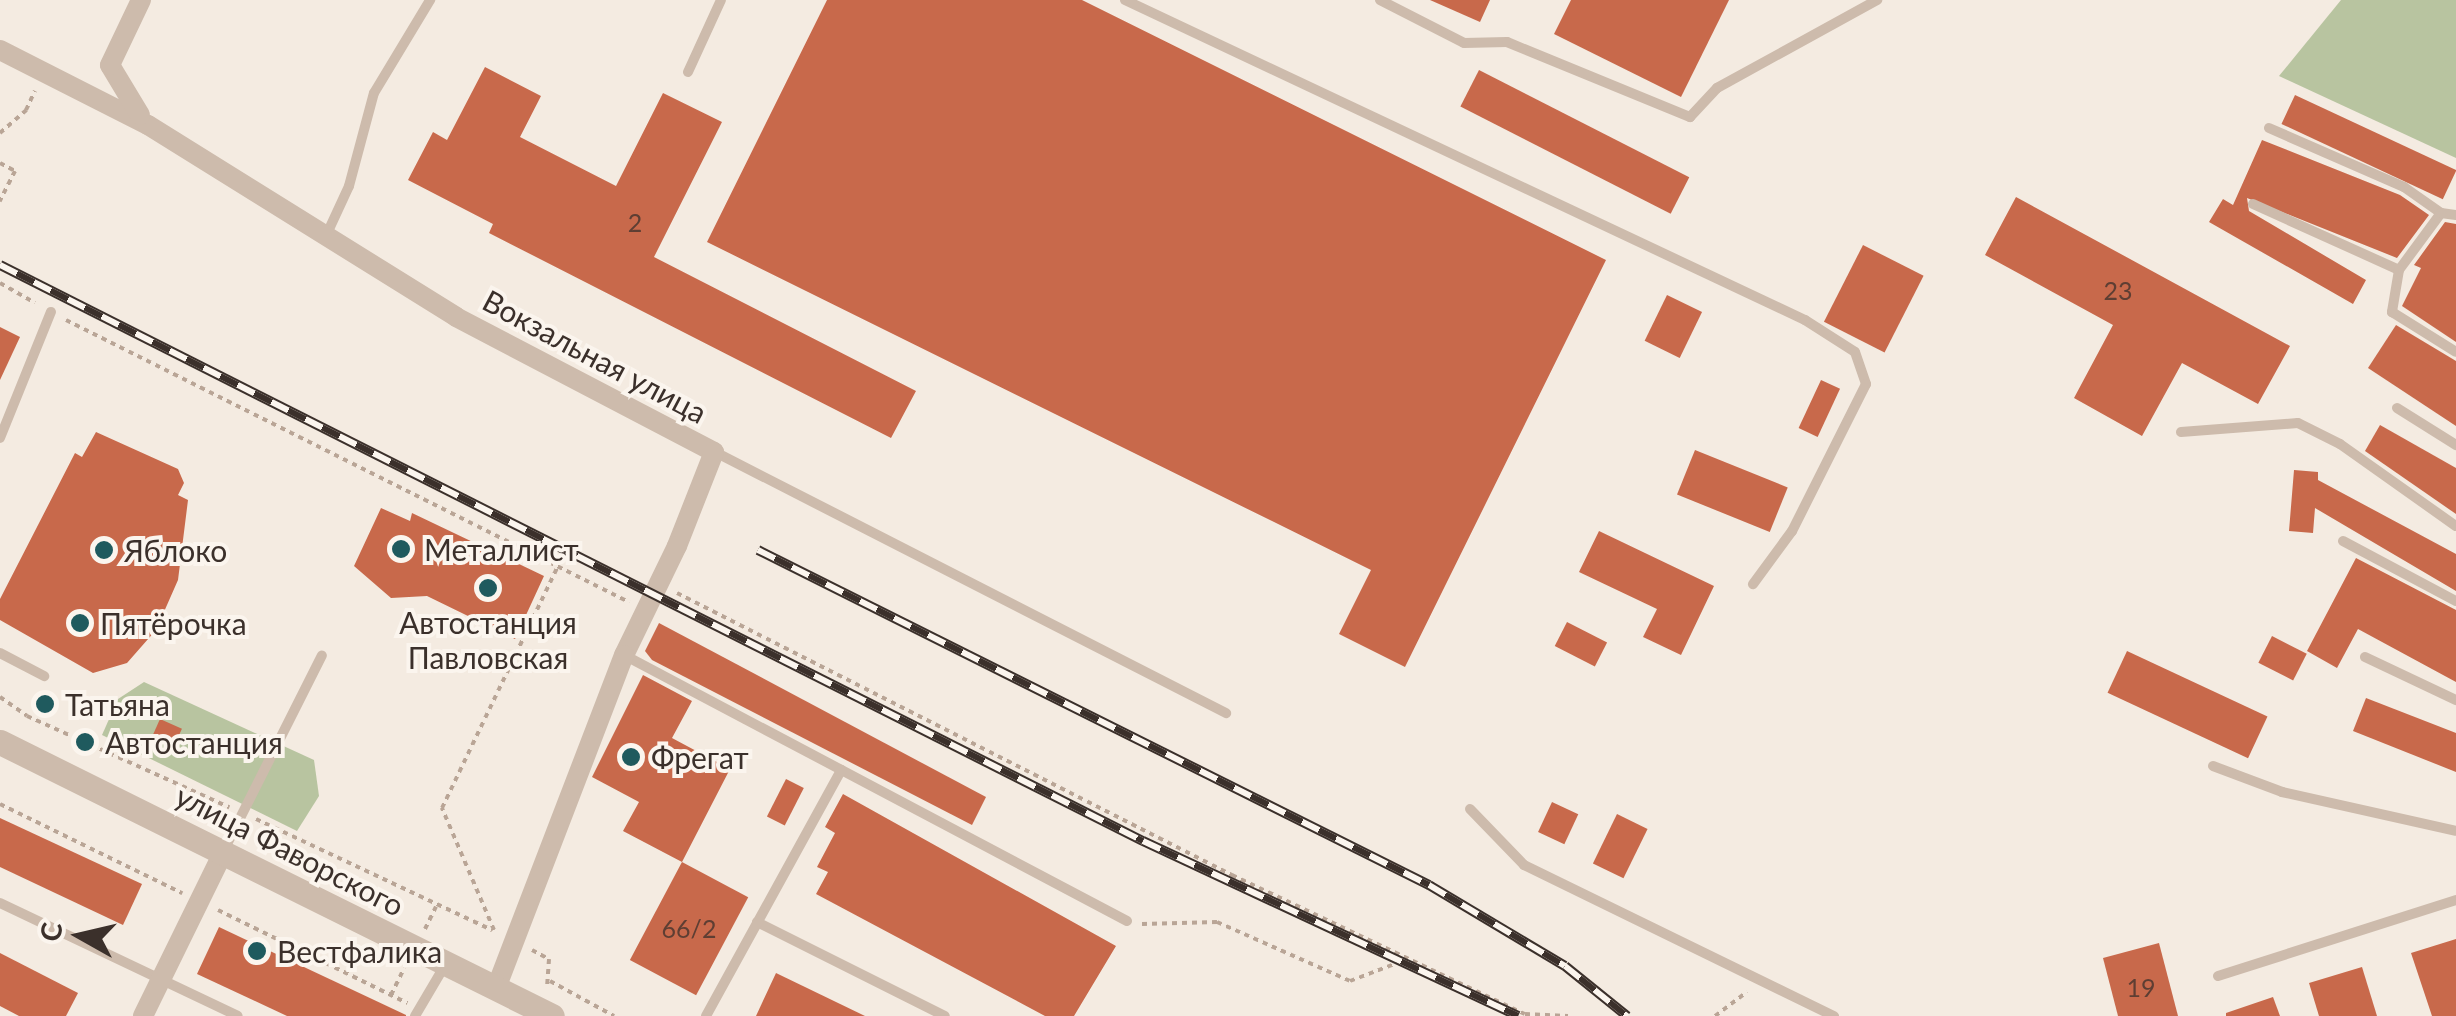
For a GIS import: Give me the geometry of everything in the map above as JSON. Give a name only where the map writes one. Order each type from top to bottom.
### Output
[{"type":"street","points":[[141,0],[110,65],[122,95],[148,124]]},
{"type":"street","name":"Вокзальная улица","points":[[0,50],[148,124],[324,239],[456,318],[714,452],[660,584],[624,655],[518,944],[496,988]]},
{"type":"street","name":"улица Фаворского","points":[[0,742],[552,1016]]},
{"type":"street","points":[[143,1016],[223,853]]},
{"type":"lane","points":[[324,239],[349,186],[374,93],[430,0]]},
{"type":"lane","points":[[688,72],[721,0]]},
{"type":"lane","points":[[1125,0],[1805,320],[1855,352],[1866,384],[1792,532],[1752,584]]},
{"type":"lane","points":[[1380,0],[1464,43],[1507,42],[1690,116],[1717,88],[1877,0]]},
{"type":"lane","points":[[2269,128],[2404,187],[2441,213],[2456,215]]},
{"type":"lane","points":[[2253,204],[2399,270]]},
{"type":"lane","points":[[2441,213],[2399,270],[2392,312],[2456,352]]},
{"type":"lane","points":[[0,438],[51,312]]},
{"type":"lane","points":[[2397,408],[2456,444]]},
{"type":"lane","points":[[2180,432],[2298,424],[2340,444],[2456,526]]},
{"type":"lane","points":[[714,452],[1226,713]]},
{"type":"lane","points":[[2343,541],[2456,601]]},
{"type":"lane","points":[[0,653],[44,676]]},
{"type":"lane","points":[[223,853],[322,655]]},
{"type":"lane","points":[[624,655],[1127,921]]},
{"type":"lane","points":[[2364,657],[2456,700]]},
{"type":"lane","points":[[2212,766],[2282,792],[2456,830]]},
{"type":"lane","points":[[706,1016],[840,770]]},
{"type":"lane","points":[[1470,809],[1524,865],[1834,1016]]},
{"type":"lane","points":[[2218,976],[2456,900]]},
{"type":"lane","points":[[0,903],[238,1016]]},
{"type":"lane","points":[[758,922],[945,1016]]},
{"type":"lane","points":[[416,1016],[445,965]]},
{"type":"path","points":[[0,132],[26,110],[44,72]]},
{"type":"path","points":[[0,164],[15,171],[0,201]]},
{"type":"path","points":[[0,283],[618,596]]},
{"type":"path","points":[[495,932],[442,808],[558,566]]},
{"type":"path","points":[[660,584],[1408,959],[1525,1014],[1568,1016]]},
{"type":"path","points":[[620,618],[627,600]]},
{"type":"path","points":[[0,697],[26,716],[549,959],[550,981],[614,1016]]},
{"type":"path","points":[[495,932],[502,913]]},
{"type":"path","points":[[1127,921],[1217,922],[1350,982],[1408,959]]},
{"type":"path","points":[[1714,1016],[1764,982]]},
{"type":"green space","points":[[2341,0],[2456,0],[2456,158],[2279,76]]},
{"type":"green space","points":[[144,682],[314,760],[319,796],[297,831],[102,735],[118,699]]},
{"type":"building","points":[[827,0],[1082,0],[1606,260],[1405,667],[1339,634],[1371,570],[707,242]]},
{"type":"building","points":[[1430,0],[1490,0],[1480,22]]},
{"type":"building","points":[[1571,0],[1729,0],[1681,97],[1554,34]]},
{"type":"building","points":[[485,67],[541,96],[520,137],[616,186],[663,93],[722,122],[654,257],[916,391],[891,438],[489,233],[493,224],[408,180],[433,132],[447,140]]},
{"type":"building","points":[[1479,70],[1689,177],[1671,214],[1460,107]]},
{"type":"building","points":[[2295,95],[2456,170],[2443,199],[2281,124]]},
{"type":"building","points":[[2262,140],[2400,195],[2429,215],[2397,258],[2247,198],[2249,211],[2366,280],[2353,304],[2209,222],[2223,199],[2233,205]]},
{"type":"building","points":[[2016,197],[2290,346],[2258,404],[2182,363],[2142,436],[2074,398],[2113,325],[1985,255]]},
{"type":"building","points":[[2445,222],[2456,224],[2456,342],[2402,306],[2421,268],[2414,265]]},
{"type":"building","points":[[1863,245],[1924,276],[1885,352],[1824,322]]},
{"type":"building","points":[[1667,295],[1702,312],[1680,358],[1645,341]]},
{"type":"building","points":[[2396,325],[2456,361],[2456,426],[2368,368]]},
{"type":"building","points":[[0,327],[20,337],[0,380]]},
{"type":"building","points":[[1821,380],[1840,389],[1818,437],[1799,428]]},
{"type":"building","points":[[2380,425],[2456,468],[2456,514],[2365,451]]},
{"type":"building","name":"Яблоко","points":[[96,432],[178,469],[184,483],[178,495],[188,500],[178,580],[156,630],[127,663],[93,673],[0,620],[0,599],[75,453],[82,457]]},
{"type":"building","points":[[1695,450],[1788,487],[1770,532],[1677,495]]},
{"type":"building","points":[[2294,470],[2318,472],[2318,480],[2456,554],[2456,591],[2315,508],[2313,533],[2289,531]]},
{"type":"building","points":[[381,508],[410,521],[412,513],[544,576],[515,639],[427,596],[391,598],[354,566]]},
{"type":"building","points":[[1599,531],[1714,586],[1681,655],[1643,637],[1657,609],[1579,572]]},
{"type":"building","points":[[2356,558],[2456,610],[2456,682],[2358,629],[2337,668],[2307,651]]},
{"type":"building","points":[[1567,622],[1607,642],[1595,666],[1555,646]]},
{"type":"building","points":[[659,623],[986,797],[972,825],[652,660],[645,651]]},
{"type":"building","points":[[2272,636],[2307,654],[2293,680],[2258,663]]},
{"type":"building","points":[[2127,651],[2267,717],[2248,758],[2108,693]]},
{"type":"building","points":[[643,675],[692,701],[672,738],[730,769],[682,862],[623,831],[639,802],[592,777]]},
{"type":"building","points":[[2366,698],[2456,733],[2456,772],[2353,731]]},
{"type":"building","points":[[160,719],[182,729],[174,746],[152,736]]},
{"type":"building","points":[[786,779],[804,788],[785,826],[767,816]]},
{"type":"building","points":[[843,794],[1116,946],[1074,1016],[1045,1016],[816,894],[828,872],[817,867],[835,833],[825,827]]},
{"type":"building","points":[[1552,802],[1578,814],[1564,844],[1538,832]]},
{"type":"building","points":[[1617,814],[1648,829],[1623,878],[1593,863]]},
{"type":"building","points":[[0,818],[142,884],[123,925],[0,867]]},
{"type":"building","points":[[682,862],[748,897],[696,995],[630,960]]},
{"type":"building","points":[[219,927],[406,1016],[287,1016],[197,974]]},
{"type":"building","points":[[2456,939],[2456,1016],[2432,1016],[2411,953]]},
{"type":"building","points":[[2159,943],[2178,1016],[2118,1016],[2103,958]]},
{"type":"building","points":[[0,953],[78,993],[66,1016],[19,1016],[0,1006]]},
{"type":"building","points":[[2362,967],[2377,1016],[2319,1016],[2309,983]]},
{"type":"building","points":[[776,973],[865,1016],[756,1016]]},
{"type":"building","points":[[2273,997],[2280,1016],[2226,1016],[2226,1013]]},
{"type":"railway","points":[[0,265],[1143,841],[1518,1016]]},
{"type":"railway","points":[[758,550],[1429,885],[1565,966],[1627,1016]]},
{"type":"place","name":"Металлист","points":[[401,549]]},
{"type":"place","name":"Яблоко","points":[[104,550]]},
{"type":"place","name":"Автостанция Павловская","points":[[488,588]]},
{"type":"place","name":"Пятёрочка","points":[[80,623]]},
{"type":"place","name":"Татьяна","points":[[45,704]]},
{"type":"place","name":"Автостанция","points":[[85,742]]},
{"type":"place","name":"Фрегат","points":[[631,757]]},
{"type":"place","name":"Вестфалика","points":[[257,951]]}]
